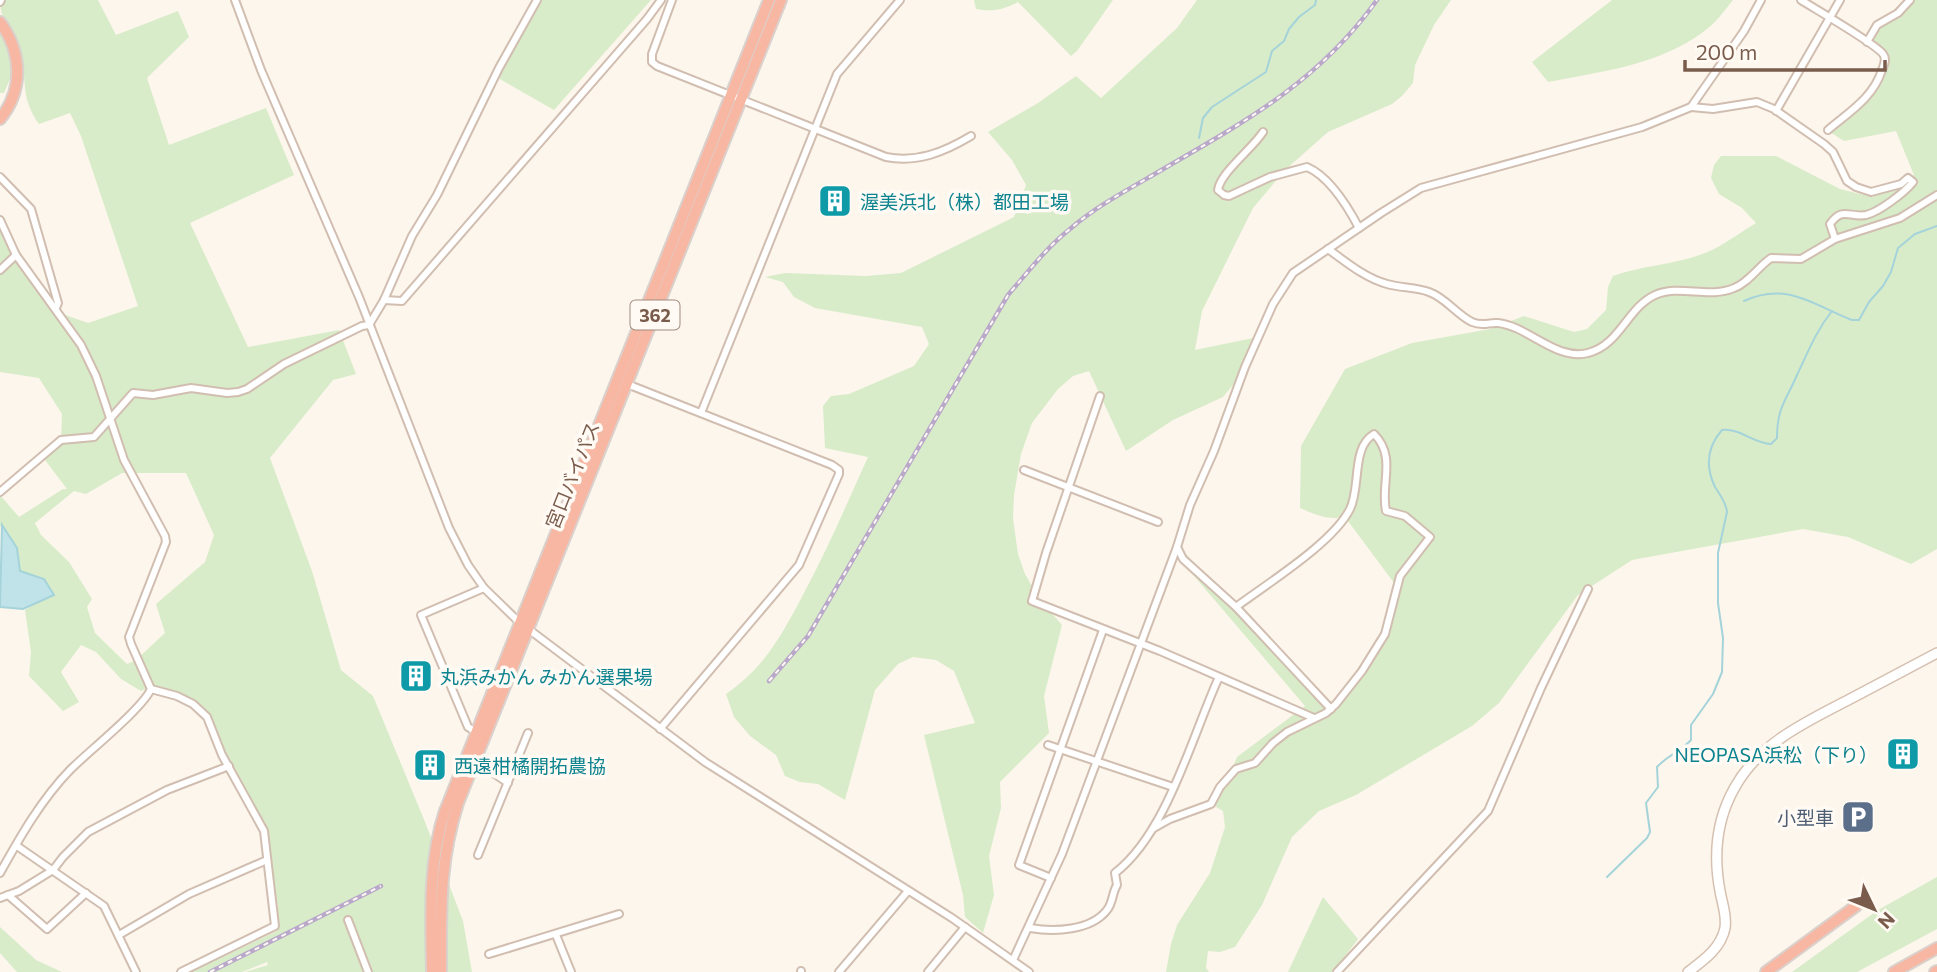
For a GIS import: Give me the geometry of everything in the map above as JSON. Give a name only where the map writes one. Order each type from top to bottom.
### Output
[{"type":"highway","name":"宮口バイパス","points":[[432,972],[432,901],[437,844],[445,811],[476,732],[627,384],[736,98],[769,0]]},
{"type":"highway","name":"宮口バイパス","points":[[441,972],[441,879],[445,851],[458,803],[476,761],[524,626],[736,98],[781,0]]},
{"type":"highway","points":[[0,22],[13,46],[18,68],[16,89],[9,108],[0,119]]},
{"type":"highway","points":[[1766,972],[1856,906]]},
{"type":"highway","points":[[1894,972],[1937,948]]},
{"type":"street","points":[[369,326],[384,300],[412,236],[437,195],[499,68],[537,0]]},
{"type":"street","points":[[384,300],[402,301],[648,19],[661,0]]},
{"type":"street","points":[[672,0],[652,54],[652,62],[657,66],[877,155],[903,159],[942,152],[971,136]]},
{"type":"street","points":[[701,414],[837,74],[900,0]]},
{"type":"street","points":[[1690,107],[1744,31],[1761,0]]},
{"type":"street","points":[[1801,0],[1884,56],[1878,81],[1857,107],[1828,131]]},
{"type":"street","points":[[1776,111],[1840,0]]},
{"type":"street","points":[[1867,42],[1877,25],[1898,13],[1910,0]]},
{"type":"street","points":[[238,2],[261,69],[359,296],[450,528],[468,565],[484,588],[524,626],[705,762],[965,927],[1029,972]]},
{"type":"street","points":[[1013,960],[1051,878],[1177,547],[1190,505],[1206,471],[1245,367],[1273,304],[1293,273],[1421,188],[1642,127],[1690,107],[1713,109],[1757,102],[1776,111],[1833,152],[1847,181],[1856,187],[1871,192],[1901,184],[1908,178],[1913,182],[1907,190],[1867,215],[1844,213],[1835,216],[1830,223],[1835,239]]},
{"type":"street","points":[[1263,132],[1255,145],[1222,180],[1218,190],[1229,196],[1270,177],[1307,167],[1329,185],[1359,228]]},
{"type":"street","points":[[0,177],[31,209],[58,303],[56,308]]},
{"type":"street","points":[[1328,249],[1374,279],[1430,292],[1442,298],[1461,316],[1474,323],[1486,326],[1498,323],[1528,334],[1558,350],[1572,354],[1586,353],[1612,340],[1641,303],[1656,295],[1669,290],[1710,292],[1735,288],[1771,258],[1801,259],[1835,239],[1900,218],[1937,195]]},
{"type":"street","points":[[0,220],[16,255],[81,345],[96,376],[124,460],[166,542],[129,637],[151,689]]},
{"type":"street","points":[[0,270],[16,255]]},
{"type":"street","points":[[0,492],[61,440],[94,437],[134,393],[160,394],[191,388],[238,392],[308,351],[362,326],[369,326]]},
{"type":"street","points":[[627,384],[839,470],[799,565],[660,729]]},
{"type":"street","points":[[1100,396],[1042,564],[1032,601],[1314,718]]},
{"type":"street","points":[[1154,828],[1211,804],[1220,787],[1236,769],[1255,763],[1287,732],[1331,709],[1381,641],[1389,625],[1400,576],[1430,537],[1405,516],[1386,511],[1385,484],[1389,462],[1374,434],[1367,440],[1357,461],[1354,497],[1345,517],[1314,548],[1236,607]]},
{"type":"street","points":[[1024,470],[1158,522]]},
{"type":"street","points":[[1177,547],[1183,559],[1236,607],[1331,709]]},
{"type":"street","points":[[476,732],[468,727],[421,615],[484,588]]},
{"type":"street","points":[[1337,972],[1488,811],[1541,688],[1588,589]]},
{"type":"street","points":[[1051,878],[1019,865],[1103,630]]},
{"type":"street","points":[[1688,972],[1719,943],[1725,927],[1725,911],[1717,871],[1717,841],[1726,807],[1748,768],[1768,747],[1793,729],[1937,653]]},
{"type":"street","points":[[1030,928],[1066,928],[1098,919],[1110,907],[1117,885],[1115,873],[1129,863],[1154,828],[1219,677]]},
{"type":"street","points":[[151,689],[177,696],[193,704],[207,717],[229,766],[264,831],[275,926],[181,972]]},
{"type":"street","points":[[0,873],[41,803],[70,771],[134,710],[151,689]]},
{"type":"street","points":[[478,855],[528,733]]},
{"type":"street","points":[[1048,745],[1173,787]]},
{"type":"street","points":[[476,761],[508,783]]},
{"type":"street","points":[[0,898],[53,870],[88,832],[167,790],[229,766]]},
{"type":"street","points":[[17,846],[104,906],[136,972]]},
{"type":"street","points":[[119,935],[198,890],[267,860]]},
{"type":"street","points":[[839,972],[908,891]]},
{"type":"street","points":[[8,895],[47,929],[86,893]]},
{"type":"street","points":[[489,954],[619,914]]},
{"type":"street","points":[[348,919],[368,972]]},
{"type":"street","points":[[928,972],[965,927]]},
{"type":"street","points":[[556,935],[571,972]]},
{"type":"green space","points":[[0,0],[98,0],[116,35],[178,11],[189,37],[147,78],[169,145],[266,108],[294,175],[190,223],[248,347],[339,330],[356,374],[333,380],[270,458],[312,571],[341,670],[373,696],[463,921],[472,972],[245,972],[268,965],[267,962],[242,972],[191,972],[277,931],[278,906],[265,840],[202,710],[151,689],[137,659],[165,633],[156,604],[205,562],[214,535],[186,473],[122,473],[86,494],[74,491],[35,523],[41,535],[69,562],[92,599],[87,607],[95,633],[127,664],[136,660],[147,688],[141,691],[121,679],[96,652],[81,645],[61,672],[79,702],[63,711],[29,676],[31,652],[25,610],[53,593],[44,579],[20,571],[17,548],[0,526],[0,495],[19,517],[67,489],[45,460],[61,440],[62,414],[39,378],[0,372],[0,221],[14,257],[54,311],[88,323],[138,306],[81,136],[70,113],[39,124],[33,115],[27,99],[21,56],[5,23]]},
{"type":"green space","points":[[542,0],[651,0],[554,110],[498,78]]},
{"type":"green space","points":[[974,0],[1113,0],[1071,56],[1018,2],[1003,9],[988,10],[976,9]]},
{"type":"green space","points":[[1197,0],[1451,0],[1434,25],[1415,65],[1413,83],[1402,96],[1392,104],[1328,132],[1285,170],[1253,208],[1202,311],[1195,350],[1258,337],[1247,368],[1223,397],[1173,420],[1126,451],[1089,371],[1073,376],[1058,389],[1032,423],[1021,454],[1014,495],[1013,518],[1018,554],[1025,574],[1041,601],[1062,625],[1044,696],[1049,733],[1000,782],[1001,808],[989,856],[994,895],[983,933],[965,917],[963,895],[924,735],[975,723],[954,671],[936,660],[913,657],[898,664],[875,690],[845,800],[818,784],[800,782],[785,776],[776,755],[750,736],[734,717],[726,694],[752,672],[782,634],[823,556],[868,457],[825,448],[823,406],[831,396],[849,394],[914,366],[929,344],[922,327],[815,308],[794,297],[783,282],[765,277],[785,273],[866,276],[901,273],[1014,217],[1026,185],[1012,160],[988,132],[1038,103],[1076,76],[1101,98],[1177,28]]},
{"type":"green space","points":[[1612,0],[1733,0],[1707,29],[1668,52],[1628,66],[1548,82],[1532,62]]},
{"type":"green space","points":[[1913,0],[1937,0],[1937,549],[1911,564],[1848,537],[1803,529],[1632,560],[1578,595],[1499,703],[1472,726],[1356,795],[1319,811],[1292,837],[1262,905],[1235,947],[1220,952],[1208,951],[1206,968],[1209,972],[1166,972],[1177,925],[1210,873],[1225,827],[1223,811],[1211,804],[1229,776],[1237,757],[1305,706],[1177,556],[1181,549],[1333,705],[1373,655],[1397,587],[1345,517],[1317,515],[1300,508],[1301,446],[1345,369],[1412,343],[1490,329],[1524,316],[1574,332],[1587,329],[1606,310],[1608,287],[1613,276],[1702,254],[1756,223],[1742,208],[1719,194],[1711,178],[1714,165],[1721,156],[1776,156],[1840,189],[1872,197],[1914,175],[1896,131],[1844,141],[1830,132],[1878,89],[1887,66],[1886,53],[1867,42],[1877,25],[1904,13]]},
{"type":"green space","points":[[0,34],[6,45],[13,72],[4,93],[0,93]]},
{"type":"green space","points":[[1937,877],[1937,929],[1857,972],[1792,972],[1878,910]]},
{"type":"green space","points":[[1323,897],[1358,939],[1333,972],[1288,972]]},
{"type":"green space","points":[[0,927],[36,960],[62,972],[17,972],[0,953]]},
{"type":"water","points":[[2,525],[17,548],[20,571],[44,579],[54,595],[23,609],[0,607]]},
{"type":"waterway","points":[[1199,138],[1203,118],[1212,107],[1266,72],[1272,51],[1284,41],[1289,29],[1315,5],[1316,0]]},
{"type":"waterway","points":[[1744,301],[1759,295],[1787,294],[1852,320],[1859,320],[1891,272],[1898,248],[1915,234],[1937,226]]},
{"type":"waterway","points":[[1607,877],[1647,838],[1650,832],[1646,803],[1658,787],[1657,767],[1691,740],[1691,725],[1713,694],[1722,672],[1723,638],[1718,603],[1718,553],[1727,512],[1710,472],[1709,457],[1713,443],[1722,430],[1735,431],[1771,444],[1777,438],[1783,405],[1821,326],[1832,311]]},
{"type":"railway","points":[[769,681],[808,636],[1008,295],[1037,260],[1061,236],[1116,196],[1225,133],[1281,96],[1332,53],[1377,0]]},
{"type":"railway","points":[[210,972],[381,886]]},
{"type":"place","name":"渥美浜北（株）都田工場","points":[[835,201]]},
{"type":"place","name":"丸浜みかん みかん選果場","points":[[416,676]]},
{"type":"place","name":"NEOPASA浜松（下り）","points":[[1903,754]]},
{"type":"place","name":"西遠柑橘開拓農協","points":[[430,765]]},
{"type":"place","name":"小型車","points":[[1858,817]]}]
